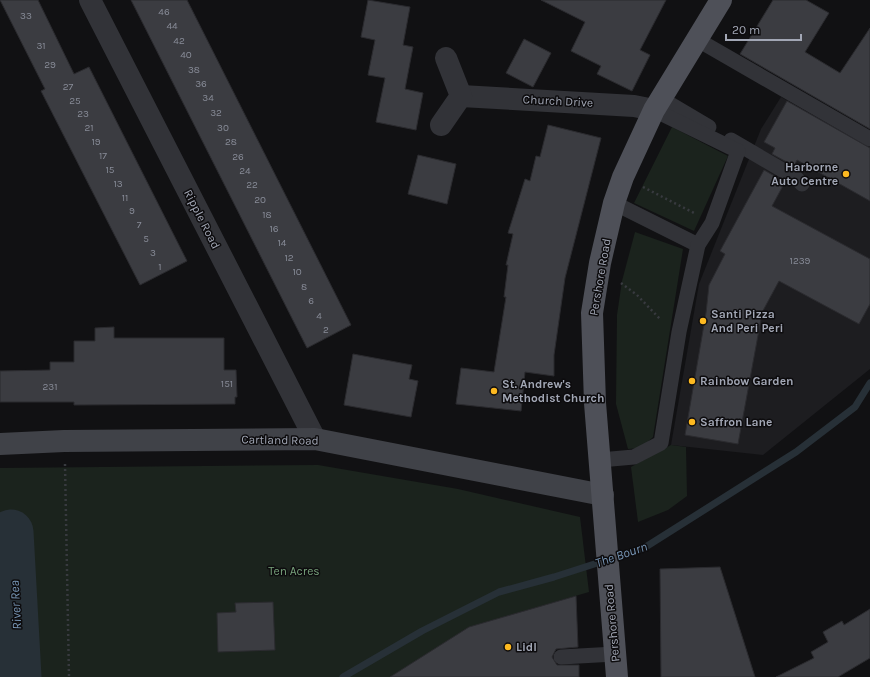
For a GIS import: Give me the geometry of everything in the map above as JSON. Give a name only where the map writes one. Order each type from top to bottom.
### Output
[{"type":"main road","name":"Pershore Road","points":[[617,677],[600,460],[592,313],[600,263],[614,203],[623,177],[657,104],[698,40],[721,0]]},
{"type":"street","name":"Ripple Road","points":[[90,0],[315,439]]},
{"type":"street","points":[[441,125],[461,96],[446,58]]},
{"type":"street","name":"Church Drive","points":[[461,96],[634,106],[657,104]]},
{"type":"street","name":"Cartland Road","points":[[0,444],[64,441],[315,439],[603,495]]},
{"type":"lane","points":[[698,40],[870,139]]},
{"type":"lane","points":[[657,104],[796,178],[802,184]]},
{"type":"lane","points":[[600,460],[634,457],[661,443],[679,332],[698,245],[712,223],[738,151],[657,104]]},
{"type":"lane","points":[[614,203],[698,245]]},
{"type":"lane","points":[[561,657],[615,654]]},
{"type":"path","points":[[623,177],[712,223]]},
{"type":"path","points":[[600,263],[668,327],[679,332]]},
{"type":"path","points":[[64,441],[69,677]]},
{"type":"shaded area","points":[[781,97],[870,147],[870,369],[763,455],[671,445],[699,284],[761,129]]},
{"type":"green space","points":[[672,127],[728,156],[694,231],[634,203]]},
{"type":"green space","points":[[635,232],[683,249],[653,437],[641,448],[628,449],[616,404],[617,315],[622,281]]},
{"type":"green space","points":[[671,445],[686,447],[687,496],[668,510],[638,522],[631,467]]},
{"type":"green space","name":"Ten Acres","points":[[318,465],[458,489],[580,517],[589,592],[469,627],[392,677],[0,677],[0,468]]},
{"type":"building","points":[[0,0],[38,0],[74,74],[89,67],[187,261],[140,285],[41,91],[45,89]]},
{"type":"building","points":[[131,0],[187,0],[351,325],[307,348]]},
{"type":"building","points":[[368,0],[410,7],[403,45],[413,47],[405,89],[423,93],[416,130],[376,122],[385,78],[368,75],[375,40],[361,37]]},
{"type":"building","points":[[541,0],[666,0],[640,50],[650,55],[632,91],[597,74],[601,66],[571,51],[585,22]]},
{"type":"building","points":[[773,0],[806,0],[829,13],[805,52],[840,73],[870,28],[870,129],[740,54]]},
{"type":"building","points":[[524,39],[551,53],[533,87],[506,73]]},
{"type":"building","name":"Harborne Auto Centre","points":[[787,101],[870,148],[870,201],[797,160],[794,166],[772,154],[775,148],[764,142]]},
{"type":"building","points":[[548,125],[601,138],[565,278],[554,355],[554,376],[525,372],[521,411],[456,404],[461,368],[494,372],[506,297],[504,297],[508,265],[506,265],[513,234],[508,233],[525,179],[530,181],[536,156],[540,157]]},
{"type":"building","points":[[418,155],[456,164],[447,204],[408,194]]},
{"type":"building","points":[[764,170],[785,182],[772,206],[870,259],[870,304],[859,324],[779,281],[759,318],[761,319],[738,444],[685,435],[706,313],[709,285],[725,254],[720,251]]},
{"type":"building","points":[[114,327],[114,338],[224,338],[224,370],[236,370],[237,397],[235,397],[235,404],[74,405],[74,402],[0,402],[0,371],[50,370],[50,362],[74,362],[74,341],[95,341],[95,328]]},
{"type":"building","points":[[353,354],[412,365],[409,379],[418,381],[411,417],[344,405]]},
{"type":"building","points":[[720,567],[755,677],[661,677],[660,569]]},
{"type":"building","name":"Lidl","points":[[576,596],[578,647],[556,649],[552,657],[557,665],[579,665],[579,677],[390,677],[469,627]]},
{"type":"building","points":[[273,602],[275,650],[218,652],[217,613],[236,612],[235,603]]},
{"type":"building","points":[[870,609],[870,658],[838,677],[776,677],[814,658],[811,652],[828,642],[823,632],[842,621],[844,625]]},
{"type":"waterway","name":"The Bourn","points":[[343,677],[422,631],[499,592],[554,577],[644,548],[796,452],[855,407],[870,383]]},
{"type":"waterway","name":"River Rea","points":[[11,532],[19,677]]},
{"type":"place","name":"Harborne Auto Centre","points":[[846,174]]},
{"type":"place","name":"Santi Pizza And Peri Peri","points":[[703,321]]},
{"type":"place","name":"Rainbow Garden","points":[[692,381]]},
{"type":"place","name":"St. Andrew's Methodist Church","points":[[494,391]]},
{"type":"place","name":"Saffron Lane","points":[[692,422]]},
{"type":"place","name":"Lidl","points":[[508,647]]}]
